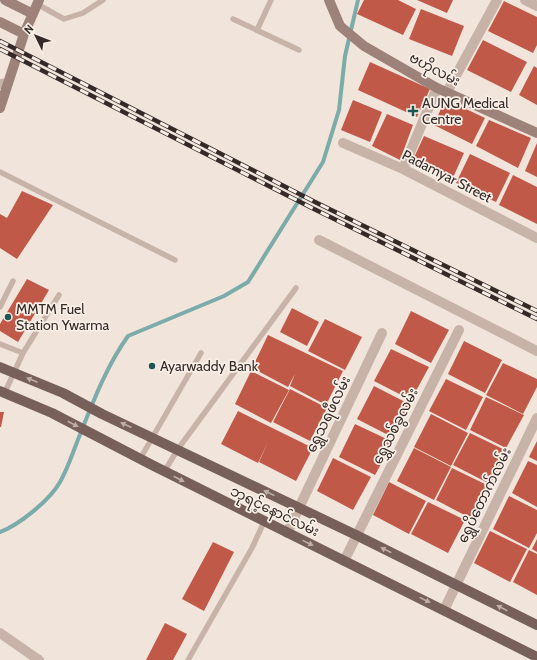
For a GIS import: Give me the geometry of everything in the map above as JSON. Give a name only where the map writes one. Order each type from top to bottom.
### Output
[{"type":"main road","points":[[0,108],[4,84],[36,6],[5,0]]},
{"type":"main road","name":"ဗဟိုလမ်း","points":[[328,0],[340,26],[364,46],[437,88],[537,133]]},
{"type":"main road","points":[[0,22],[24,34]]},
{"type":"main road","name":"ဘုရင့်နောင်လမ်း","points":[[0,367],[63,393],[102,414],[356,535],[537,625]]},
{"type":"main road","name":"ဘုရင့်နောင်လမ်း","points":[[3,392],[52,413],[164,472],[537,657]]},
{"type":"street","points":[[447,92],[497,0]]},
{"type":"street","points":[[525,0],[537,6]]},
{"type":"street","points":[[403,169],[437,88]]},
{"type":"street","name":"Padamyar Street","points":[[343,143],[403,169],[537,238]]},
{"type":"street","points":[[319,240],[537,351]]},
{"type":"street","name":"ရွှေသစ်ခွလမ်း","points":[[344,561],[459,330]]},
{"type":"street","name":"ရွှေသရဖီလမ်း","points":[[287,533],[298,507],[382,333]]},
{"type":"street","name":"ရွှေပိတောက်လမ်း","points":[[444,610],[537,418]]},
{"type":"street","points":[[0,633],[39,660]]},
{"type":"lane","points":[[36,6],[64,19],[83,13],[103,0]]},
{"type":"lane","points":[[257,30],[271,0]]},
{"type":"lane","points":[[233,18],[299,50]]},
{"type":"lane","points":[[0,172],[175,260]]},
{"type":"lane","points":[[0,307],[13,281]]},
{"type":"lane","points":[[164,472],[178,449],[296,288]]},
{"type":"lane","points":[[3,392],[23,353],[59,295]]},
{"type":"lane","points":[[0,344],[23,353]]},
{"type":"lane","points":[[140,459],[201,353]]},
{"type":"lane","points":[[188,660],[252,548],[264,522]]},
{"type":"building","points":[[364,0],[398,0],[416,9],[403,35],[357,14]]},
{"type":"building","points":[[417,0],[453,0],[447,13]]},
{"type":"building","points":[[504,1],[537,17],[537,45],[533,53],[488,31]]},
{"type":"building","points":[[421,9],[464,26],[452,56],[409,39]]},
{"type":"building","points":[[483,40],[527,62],[511,92],[467,70]]},
{"type":"building","points":[[370,62],[430,89],[417,117],[358,90]]},
{"type":"building","points":[[534,66],[537,68],[537,105],[519,95]]},
{"type":"building","points":[[445,99],[485,118],[472,144],[434,125]]},
{"type":"building","points":[[353,100],[382,112],[370,142],[341,130]]},
{"type":"building","points":[[387,114],[413,125],[400,160],[372,146]]},
{"type":"building","points":[[489,120],[531,138],[518,168],[476,146]]},
{"type":"building","points":[[424,136],[464,153],[451,182],[411,164]]},
{"type":"building","points":[[537,143],[537,177],[525,171]]},
{"type":"building","points":[[470,154],[510,173],[496,202],[456,183]]},
{"type":"building","points":[[513,175],[537,187],[537,224],[499,205]]},
{"type":"building","points":[[22,191],[53,205],[17,259],[0,248],[0,214],[7,218]]},
{"type":"building","points":[[27,279],[49,290],[18,342],[0,331],[0,324]]},
{"type":"building","points":[[292,308],[319,322],[307,346],[280,332]]},
{"type":"building","points":[[411,311],[449,330],[431,363],[395,344]]},
{"type":"building","points":[[325,319],[362,337],[345,370],[308,351]]},
{"type":"building","points":[[268,335],[343,371],[326,405],[290,386],[295,374],[288,387],[252,368]]},
{"type":"building","points":[[464,341],[502,360],[485,393],[448,374]]},
{"type":"building","points":[[391,349],[429,367],[411,400],[374,381]]},
{"type":"building","points":[[503,363],[537,379],[537,387],[523,414],[486,395]]},
{"type":"building","points":[[251,371],[289,390],[271,423],[235,404]]},
{"type":"building","points":[[446,379],[483,397],[466,430],[429,411]]},
{"type":"building","points":[[374,386],[411,405],[394,438],[357,419]]},
{"type":"building","points":[[290,389],[327,408],[310,441],[273,422]]},
{"type":"building","points":[[486,397],[524,415],[506,448],[470,430]]},
{"type":"building","points":[[238,411],[313,448],[296,481],[259,462],[268,442],[258,463],[221,444]]},
{"type":"building","points":[[0,412],[4,412],[1,427],[0,427]]},
{"type":"building","points":[[431,414],[468,433],[451,466],[414,447]]},
{"type":"building","points":[[355,424],[393,442],[375,475],[339,457]]},
{"type":"building","points":[[470,433],[507,451],[490,484],[453,465]]},
{"type":"building","points":[[537,441],[537,461],[529,457]]},
{"type":"building","points":[[414,448],[451,467],[434,500],[397,481]]},
{"type":"building","points":[[333,458],[371,477],[353,510],[317,491]]},
{"type":"building","points":[[528,461],[537,465],[537,507],[512,493]]},
{"type":"building","points":[[452,468],[489,486],[472,519],[436,500]]},
{"type":"building","points":[[389,482],[426,501],[409,534],[373,515]]},
{"type":"building","points":[[509,496],[537,510],[537,533],[529,548],[493,529]]},
{"type":"building","points":[[428,502],[465,520],[448,553],[411,534]]},
{"type":"building","points":[[490,531],[527,549],[510,582],[474,563]]},
{"type":"building","points":[[537,539],[537,552],[532,549]]},
{"type":"building","points":[[213,542],[234,552],[204,611],[182,599]]},
{"type":"building","points":[[529,550],[537,554],[537,595],[513,582]]},
{"type":"building","points":[[165,623],[187,634],[173,660],[146,660]]},
{"type":"waterway","points":[[0,532],[16,524],[42,504],[60,482],[68,466],[100,385],[128,336],[224,296],[248,282],[323,162],[339,110],[345,56],[358,0]]},
{"type":"railway","points":[[0,41],[317,203],[537,311]]},
{"type":"railway","points":[[0,49],[314,209],[537,319]]},
{"type":"place","name":"AUNG Medical Centre","points":[[413,111]]},
{"type":"place","name":"MMTM Fuel Station Ywarma","points":[[8,317]]},
{"type":"place","name":"Ayarwaddy Bank","points":[[152,366]]}]
